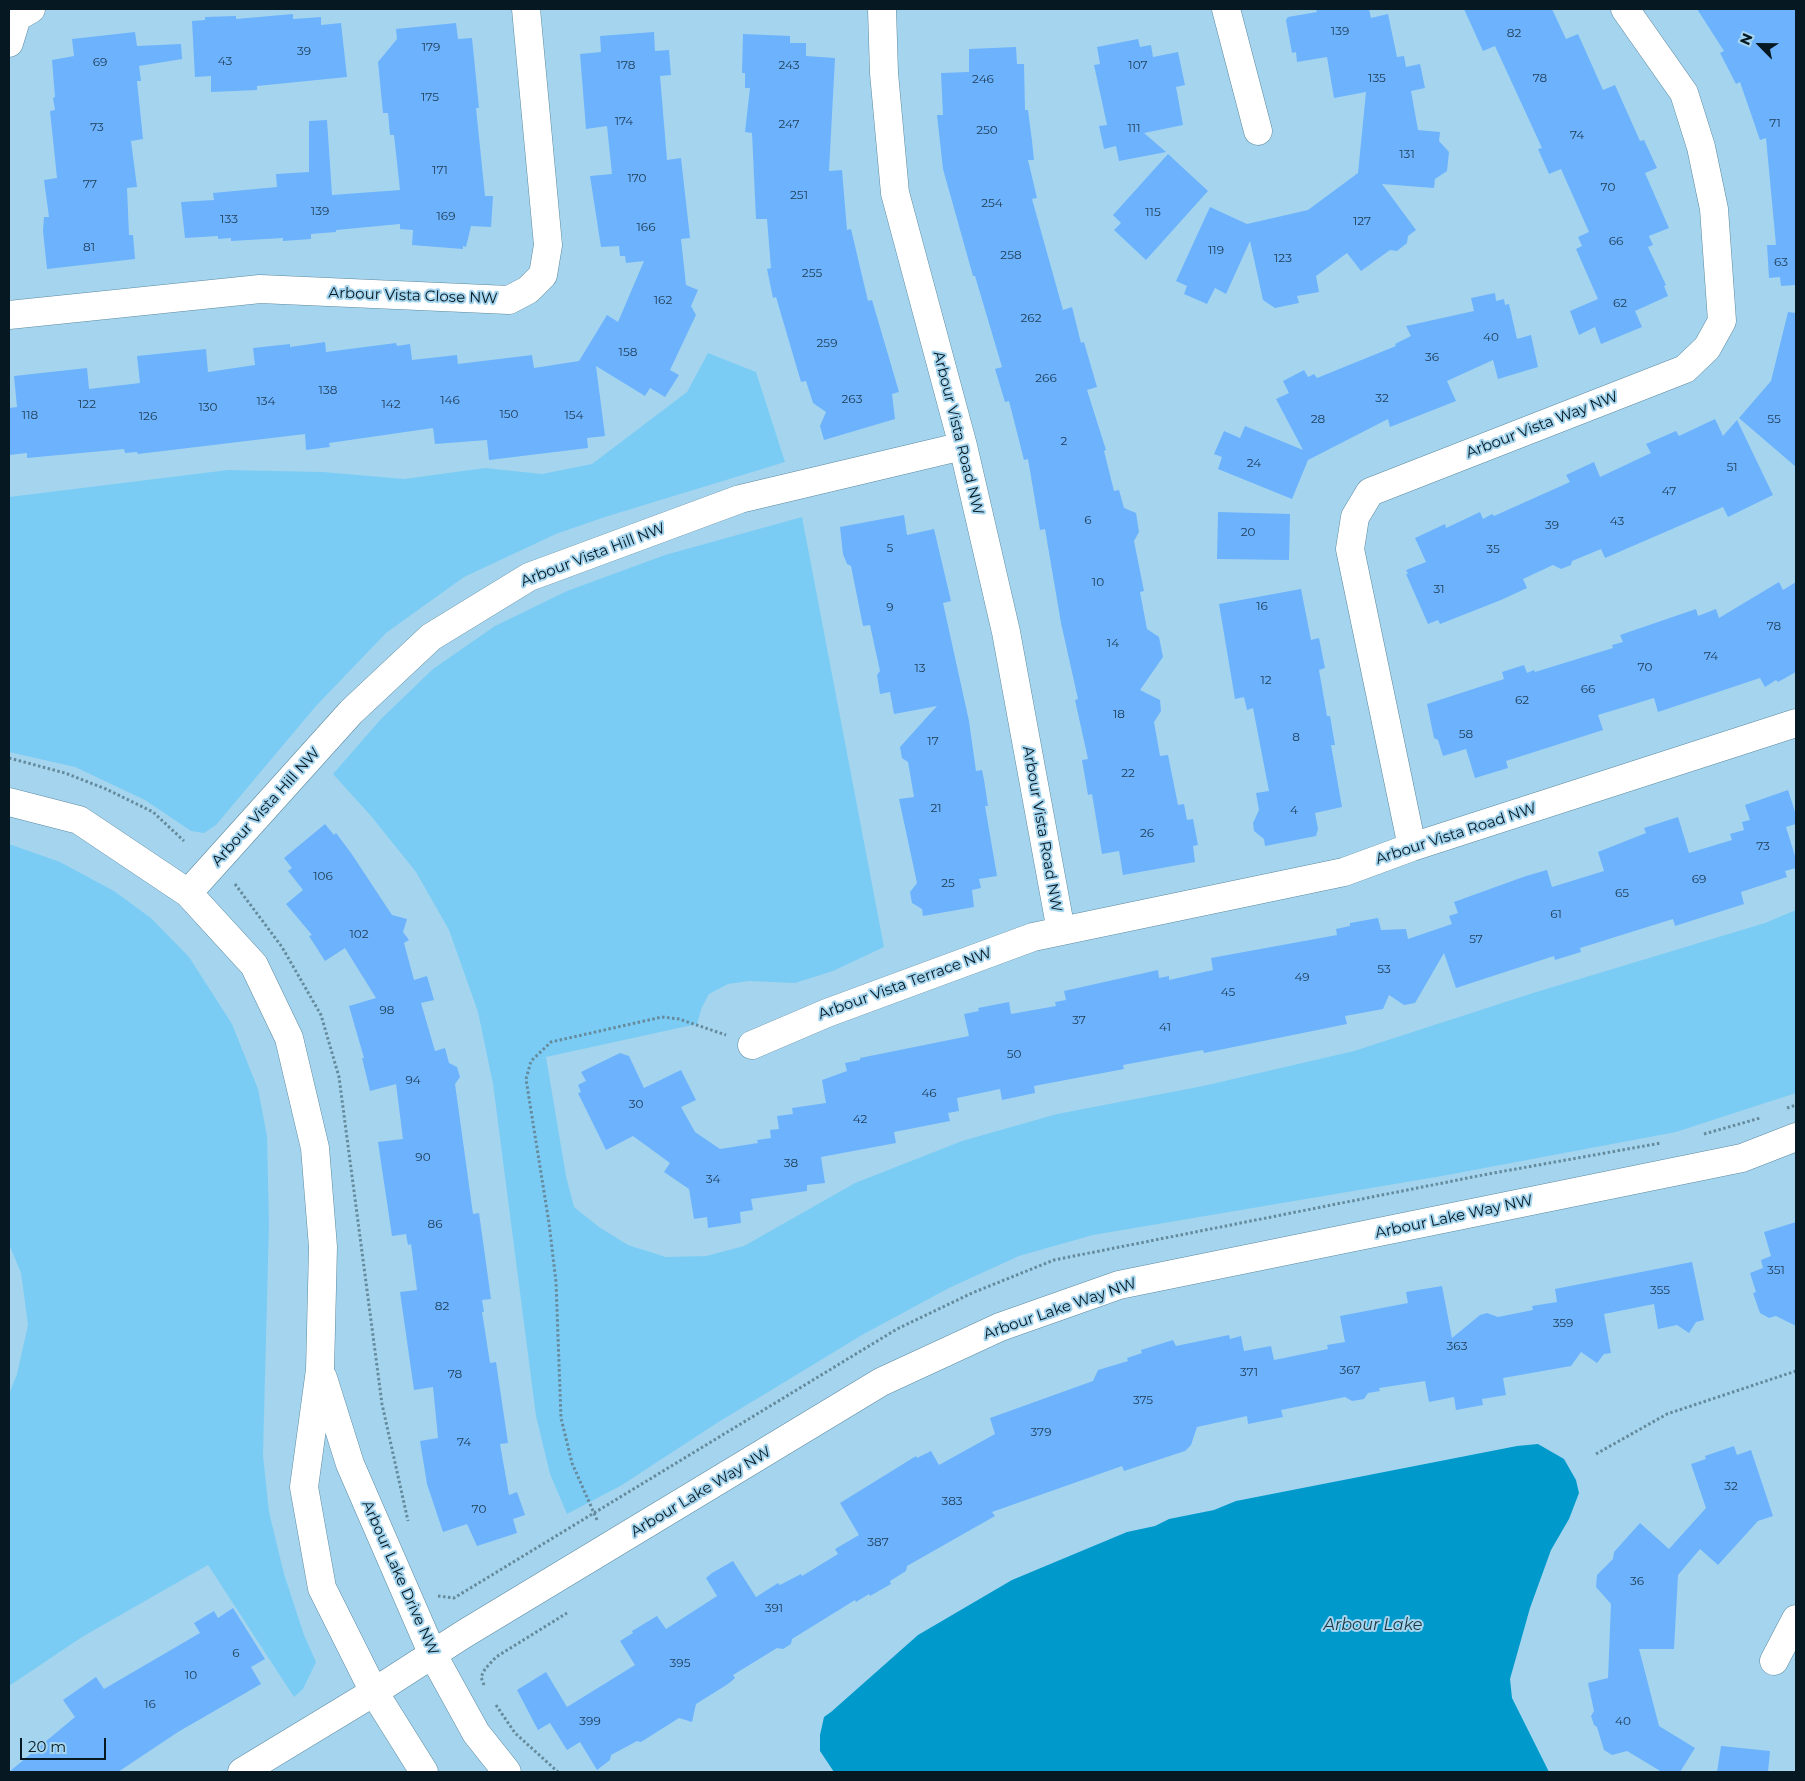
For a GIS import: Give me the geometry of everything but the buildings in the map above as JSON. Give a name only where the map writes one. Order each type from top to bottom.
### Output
[{"type":"street","points":[[9,43],[17,18],[31,9]]},
{"type":"street","name":"Arbour Vista Close NW","points":[[9,315],[260,289],[509,300],[528,290],[543,275],[548,244],[526,9]]},
{"type":"street","name":"Arbour Vista Road NW","points":[[882,9],[884,73],[895,193],[963,446],[1006,632],[1061,931],[1344,872],[1412,847],[1796,723]]},
{"type":"street","points":[[1226,9],[1258,131]]},
{"type":"street","name":"Arbour Vista Way NW","points":[[1412,847],[1350,550],[1355,517],[1370,492],[1685,368],[1707,348],[1722,321],[1714,209],[1702,147],[1684,93],[1624,9]]},
{"type":"street","name":"Arbour Vista Hill NW","points":[[188,893],[351,712],[431,636],[529,577],[740,499],[963,446]]},
{"type":"street","name":"Arbour Lake Drive NW","points":[[9,802],[79,820],[188,893],[254,965],[289,1038],[315,1148],[323,1246],[320,1370],[304,1487],[322,1588],[374,1692],[424,1772]]},
{"type":"street","name":"Arbour Vista Terrace NW","points":[[752,1045],[827,1012],[1033,937],[1061,931]]},
{"type":"street","name":"Arbour Lake Way NW","points":[[242,1772],[433,1656],[464,1634],[881,1382],[1000,1327],[1119,1285],[1742,1158],[1796,1137]]},
{"type":"street","name":"Arbour Lake Drive NW","points":[[320,1370],[350,1464],[433,1656],[476,1733],[507,1772]]},
{"type":"street","points":[[1774,1661],[1796,1619]]},
{"type":"path","points":[[9,758],[65,773],[106,789],[153,812],[184,841]]},
{"type":"path","points":[[612,1546],[594,1513],[572,1463],[561,1418],[556,1282],[549,1222],[526,1079],[531,1061],[551,1042],[662,1017],[699,1025],[752,1045]]},
{"type":"path","points":[[1596,1454],[1667,1414],[1796,1371]]},
{"type":"path","points":[[432,1594],[454,1598]]},
{"type":"path","points":[[485,1686],[482,1677],[485,1669],[496,1657],[567,1613]]},
{"type":"path","points":[[493,1702],[515,1733],[558,1772]]},
{"type":"shaded area","points":[[708,353],[756,372],[785,462],[605,517],[556,534],[464,577],[386,633],[316,706],[216,825],[204,833],[191,831],[145,800],[75,767],[9,752],[9,497],[228,470],[323,472],[404,479],[485,468],[542,474],[592,464],[687,392]]},
{"type":"shaded area","points":[[802,517],[884,947],[833,971],[795,983],[749,981],[728,984],[709,994],[702,1007],[697,1024],[546,1057],[566,1176],[574,1207],[599,1227],[628,1245],[666,1257],[706,1256],[744,1246],[855,1183],[962,1141],[1057,1114],[1203,1086],[1354,1051],[1533,993],[1765,923],[1796,910],[1796,1093],[1676,1132],[1442,1176],[1093,1235],[1019,1256],[949,1288],[862,1335],[717,1423],[622,1485],[567,1514],[550,1474],[536,1416],[493,1084],[478,1012],[449,930],[416,872],[371,816],[333,774],[381,719],[433,669],[495,626],[567,591],[665,555]]},
{"type":"shaded area","points":[[9,844],[60,862],[114,891],[151,918],[189,957],[232,1024],[258,1089],[267,1136],[269,1223],[263,1455],[269,1512],[284,1574],[304,1635],[316,1662],[303,1689],[294,1697],[208,1565],[82,1637],[9,1686],[9,1394],[17,1374],[28,1325],[21,1273],[9,1244]]},
{"type":"water","name":"Arbour Lake","points":[[1538,1444],[1564,1459],[1576,1480],[1579,1493],[1569,1519],[1551,1550],[1530,1608],[1510,1679],[1512,1698],[1549,1772],[834,1772],[820,1751],[820,1735],[824,1717],[918,1635],[1012,1580],[1127,1532],[1155,1526],[1169,1519],[1214,1510],[1236,1501],[1517,1446]]}]
